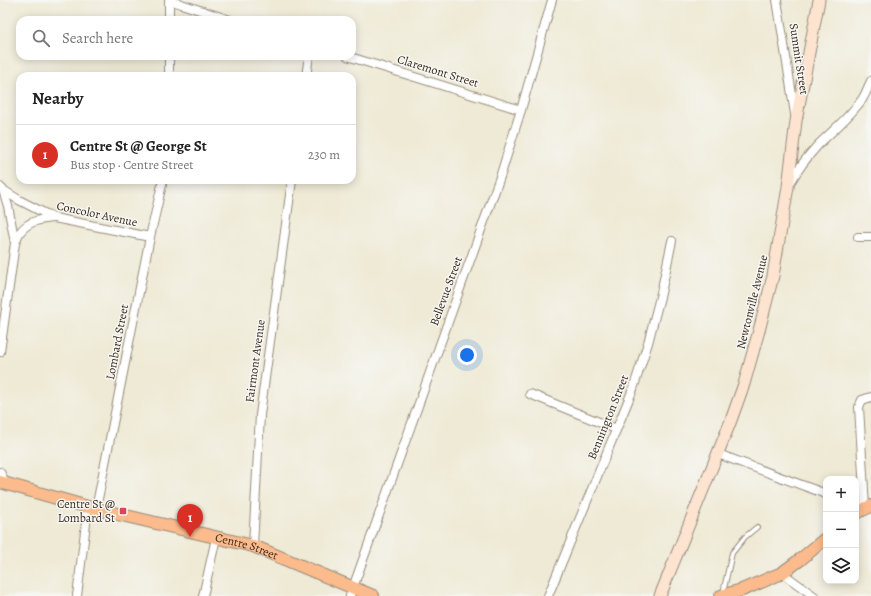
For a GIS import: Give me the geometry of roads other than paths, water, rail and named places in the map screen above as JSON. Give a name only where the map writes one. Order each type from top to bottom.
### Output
[{"type":"main road","name":"Newtonville Avenue","points":[[660,596],[730,423],[744,384],[760,327],[778,246],[788,187],[796,121],[819,0]]},
{"type":"main road","name":"Centre Street","points":[[3,483],[92,508],[253,546],[351,592],[373,596]]},
{"type":"main road","points":[[721,596],[742,593],[782,573],[823,541]]},
{"type":"street","points":[[169,16],[169,0],[218,16]]},
{"type":"street","name":"Bellevue Street","points":[[351,592],[493,199],[521,110],[552,0]]},
{"type":"street","name":"Summit Street","points":[[777,0],[796,121]]},
{"type":"street","name":"Claremont Street","points":[[356,59],[521,110]]},
{"type":"street","points":[[169,60],[169,72]]},
{"type":"street","points":[[307,72],[308,60]]},
{"type":"street","points":[[788,187],[806,158],[852,112],[863,97],[871,81]]},
{"type":"street","name":"Lombard Street","points":[[77,596],[92,508],[162,184]]},
{"type":"street","name":"Fairmont Avenue","points":[[253,546],[260,415],[291,184]]},
{"type":"street","points":[[0,352],[15,243],[8,206],[1,189]]},
{"type":"street","name":"Concolor Avenue","points":[[1,189],[54,218],[150,237]]},
{"type":"street","points":[[15,243],[21,231],[30,223],[40,219],[54,218]]},
{"type":"street","points":[[858,237],[871,237]]},
{"type":"street","name":"Bennington Street","points":[[548,596],[633,389],[648,343],[672,242]]},
{"type":"street","points":[[530,394],[616,429]]},
{"type":"street","points":[[862,508],[859,406],[862,400],[871,397]]},
{"type":"street","points":[[718,454],[823,493]]},
{"type":"street","points":[[0,472],[3,483]]},
{"type":"street","points":[[203,596],[216,538]]},
{"type":"street","points":[[782,573],[814,596]]},
{"type":"lane","points":[[721,596],[732,553],[745,537],[757,527]]},
{"type":"place","name":"Centre St @ Lombard St","points":[[123,511]]},
{"type":"place","name":"Centre St @ George St","points":[[190,537]]}]
